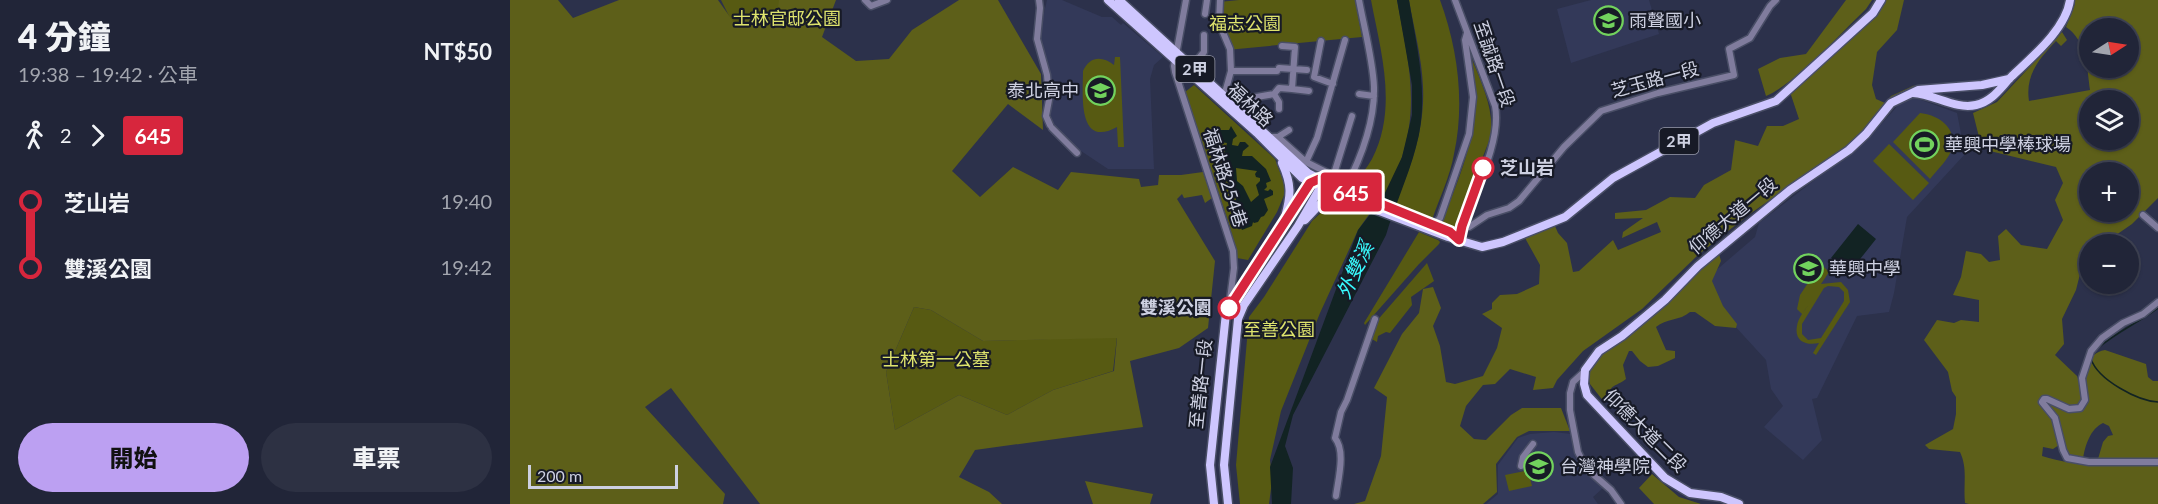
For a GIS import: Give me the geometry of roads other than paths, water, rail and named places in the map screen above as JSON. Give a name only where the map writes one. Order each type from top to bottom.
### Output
[{"type":"main road","name":"福林路","points":[[1108,0],[1176,56],[1192,66],[1274,137],[1292,159],[1317,183]]},
{"type":"main road","name":"福林路","points":[[1119,0],[1295,172],[1317,183],[1347,192]]},
{"type":"main road","name":"2甲","points":[[1347,192],[1476,247],[1492,246],[1565,217],[1613,177],[1713,123],[1776,101],[1872,13],[1881,0]]},
{"type":"main road","points":[[1907,93],[1917,93],[1967,106],[1977,105],[1996,95],[2037,52],[2057,27],[2066,14],[2070,0]]},
{"type":"main road","name":"仰德大道一段","points":[[1586,370],[1599,351],[1622,336],[1656,307],[1698,266],[1790,190],[1849,150],[1866,134],[1891,103],[1907,93],[1930,88],[1982,85],[2009,79]]},
{"type":"main road","points":[[1278,155],[1288,177],[1290,188],[1284,223]]},
{"type":"main road","name":"至善路一段","points":[[1214,504],[1210,470],[1211,452],[1223,336],[1229,308],[1284,223],[1317,183]]},
{"type":"main road","name":"至善路一段","points":[[1228,504],[1224,465],[1238,319],[1244,305],[1298,226],[1317,183]]},
{"type":"main road","points":[[1298,226],[1322,202],[1347,192]]},
{"type":"main road","name":"仰德大道二段","points":[[1586,370],[1585,387],[1589,398],[1665,478],[1690,493],[1721,498],[1739,504]]},
{"type":"street","points":[[865,0],[871,6],[887,0]]},
{"type":"street","points":[[1038,0],[1040,8],[1037,39],[1047,75],[1049,100],[1046,116],[1051,127],[1077,153]]},
{"type":"street","points":[[1176,56],[1186,0]]},
{"type":"street","points":[[1205,14],[1207,0]]},
{"type":"street","points":[[1274,137],[1306,162],[1333,177],[1347,192],[1368,133],[1374,96],[1359,0]]},
{"type":"street","name":"至誠路一段","points":[[1455,0],[1495,106],[1497,127],[1496,137],[1462,226],[1459,240]]},
{"type":"street","name":"芝玉路一段","points":[[1462,226],[1468,227],[1487,214],[1509,208],[1519,201],[1564,147],[1601,111],[1658,93],[1734,75],[1729,49],[1750,38],[1776,0]]},
{"type":"street","points":[[1220,1],[1220,23],[1230,49],[1231,71],[1223,94]]},
{"type":"street","points":[[1430,226],[1438,223],[1469,134],[1473,97],[1465,40],[1467,33]]},
{"type":"street","points":[[1192,66],[1204,52],[1204,35]]},
{"type":"street","points":[[1306,162],[1317,138],[1345,40]]},
{"type":"street","points":[[1321,41],[1314,77],[1333,84]]},
{"type":"street","points":[[1282,46],[1295,47],[1292,89]]},
{"type":"street","name":"福林路254巷","points":[[1176,56],[1175,72],[1233,251],[1234,268],[1229,308]]},
{"type":"street","points":[[1231,71],[1307,70]]},
{"type":"street","points":[[1234,104],[1239,100],[1274,94],[1279,88],[1309,91]]},
{"type":"street","points":[[1274,94],[1279,102],[1279,109]]},
{"type":"street","points":[[1359,94],[1374,96]]},
{"type":"street","points":[[1333,177],[1352,116]]},
{"type":"street","name":"福林路","points":[[1274,137],[1289,130]]},
{"type":"street","points":[[2143,215],[2158,228]]},
{"type":"street","points":[[2158,302],[2143,314],[2122,324],[2102,338],[2091,351],[2084,369],[2082,383],[2085,400],[2082,406],[2072,410],[2047,399],[2042,400],[2044,406],[2057,421],[2067,458],[2078,461],[2158,462]]},
{"type":"street","points":[[1336,496],[1340,458],[1339,442],[1335,438],[1341,412],[1375,319]]},
{"type":"street","points":[[1586,370],[1573,382],[1570,393],[1570,410],[1578,452],[1586,468],[1611,490],[1621,504]]},
{"type":"street","points":[[1521,466],[1523,457],[1533,444]]},
{"type":"water","name":"外雙溪","points":[[1397,0],[1409,0],[1421,74],[1422,110],[1416,147],[1386,235],[1293,415],[1285,446],[1293,468],[1291,504],[1272,504],[1270,467],[1358,230],[1382,199],[1402,157],[1412,115],[1412,85]]},
{"type":"water","points":[[1231,126],[1237,136],[1233,139],[1232,145],[1238,146],[1240,142],[1245,142],[1249,146],[1243,151],[1242,156],[1252,156],[1266,169],[1271,181],[1266,183],[1267,187],[1264,190],[1273,191],[1273,195],[1264,199],[1268,210],[1264,216],[1258,222],[1253,222],[1252,226],[1242,230],[1240,226],[1244,221],[1237,212],[1233,188],[1226,180],[1228,172],[1225,171],[1224,154],[1227,143],[1215,141],[1219,130],[1229,130]],"holes":[[[1236,168],[1257,171],[1256,177],[1260,178],[1256,185],[1259,195],[1251,202],[1243,186],[1237,181]]]},
{"type":"water","points":[[1858,224],[1876,239],[1849,273],[1831,258]]},
{"type":"waterway","points":[[2098,348],[2158,308]]},
{"type":"waterway","points":[[2091,359],[2095,367],[2110,382],[2140,398],[2158,402]]},
{"type":"place","name":"雨聲國小","points":[[1608,21]]},
{"type":"place","name":"泰北高中","points":[[1100,91]]},
{"type":"place","name":"華興中學棒球場","points":[[1924,145]]},
{"type":"place","name":"芝山岩","points":[[1483,168]]},
{"type":"place","name":"華興中學","points":[[1808,269]]},
{"type":"place","name":"雙溪公園","points":[[1229,308]]},
{"type":"place","name":"台灣神學院","points":[[1539,467]]},
{"type":"park label","name":"士林官邸公園","points":[[787,19]]},
{"type":"park label","name":"福志公園","points":[[1245,24]]},
{"type":"park label","name":"至善公園","points":[[1279,330]]},
{"type":"park label","name":"士林第一公墓","points":[[936,360]]}]
